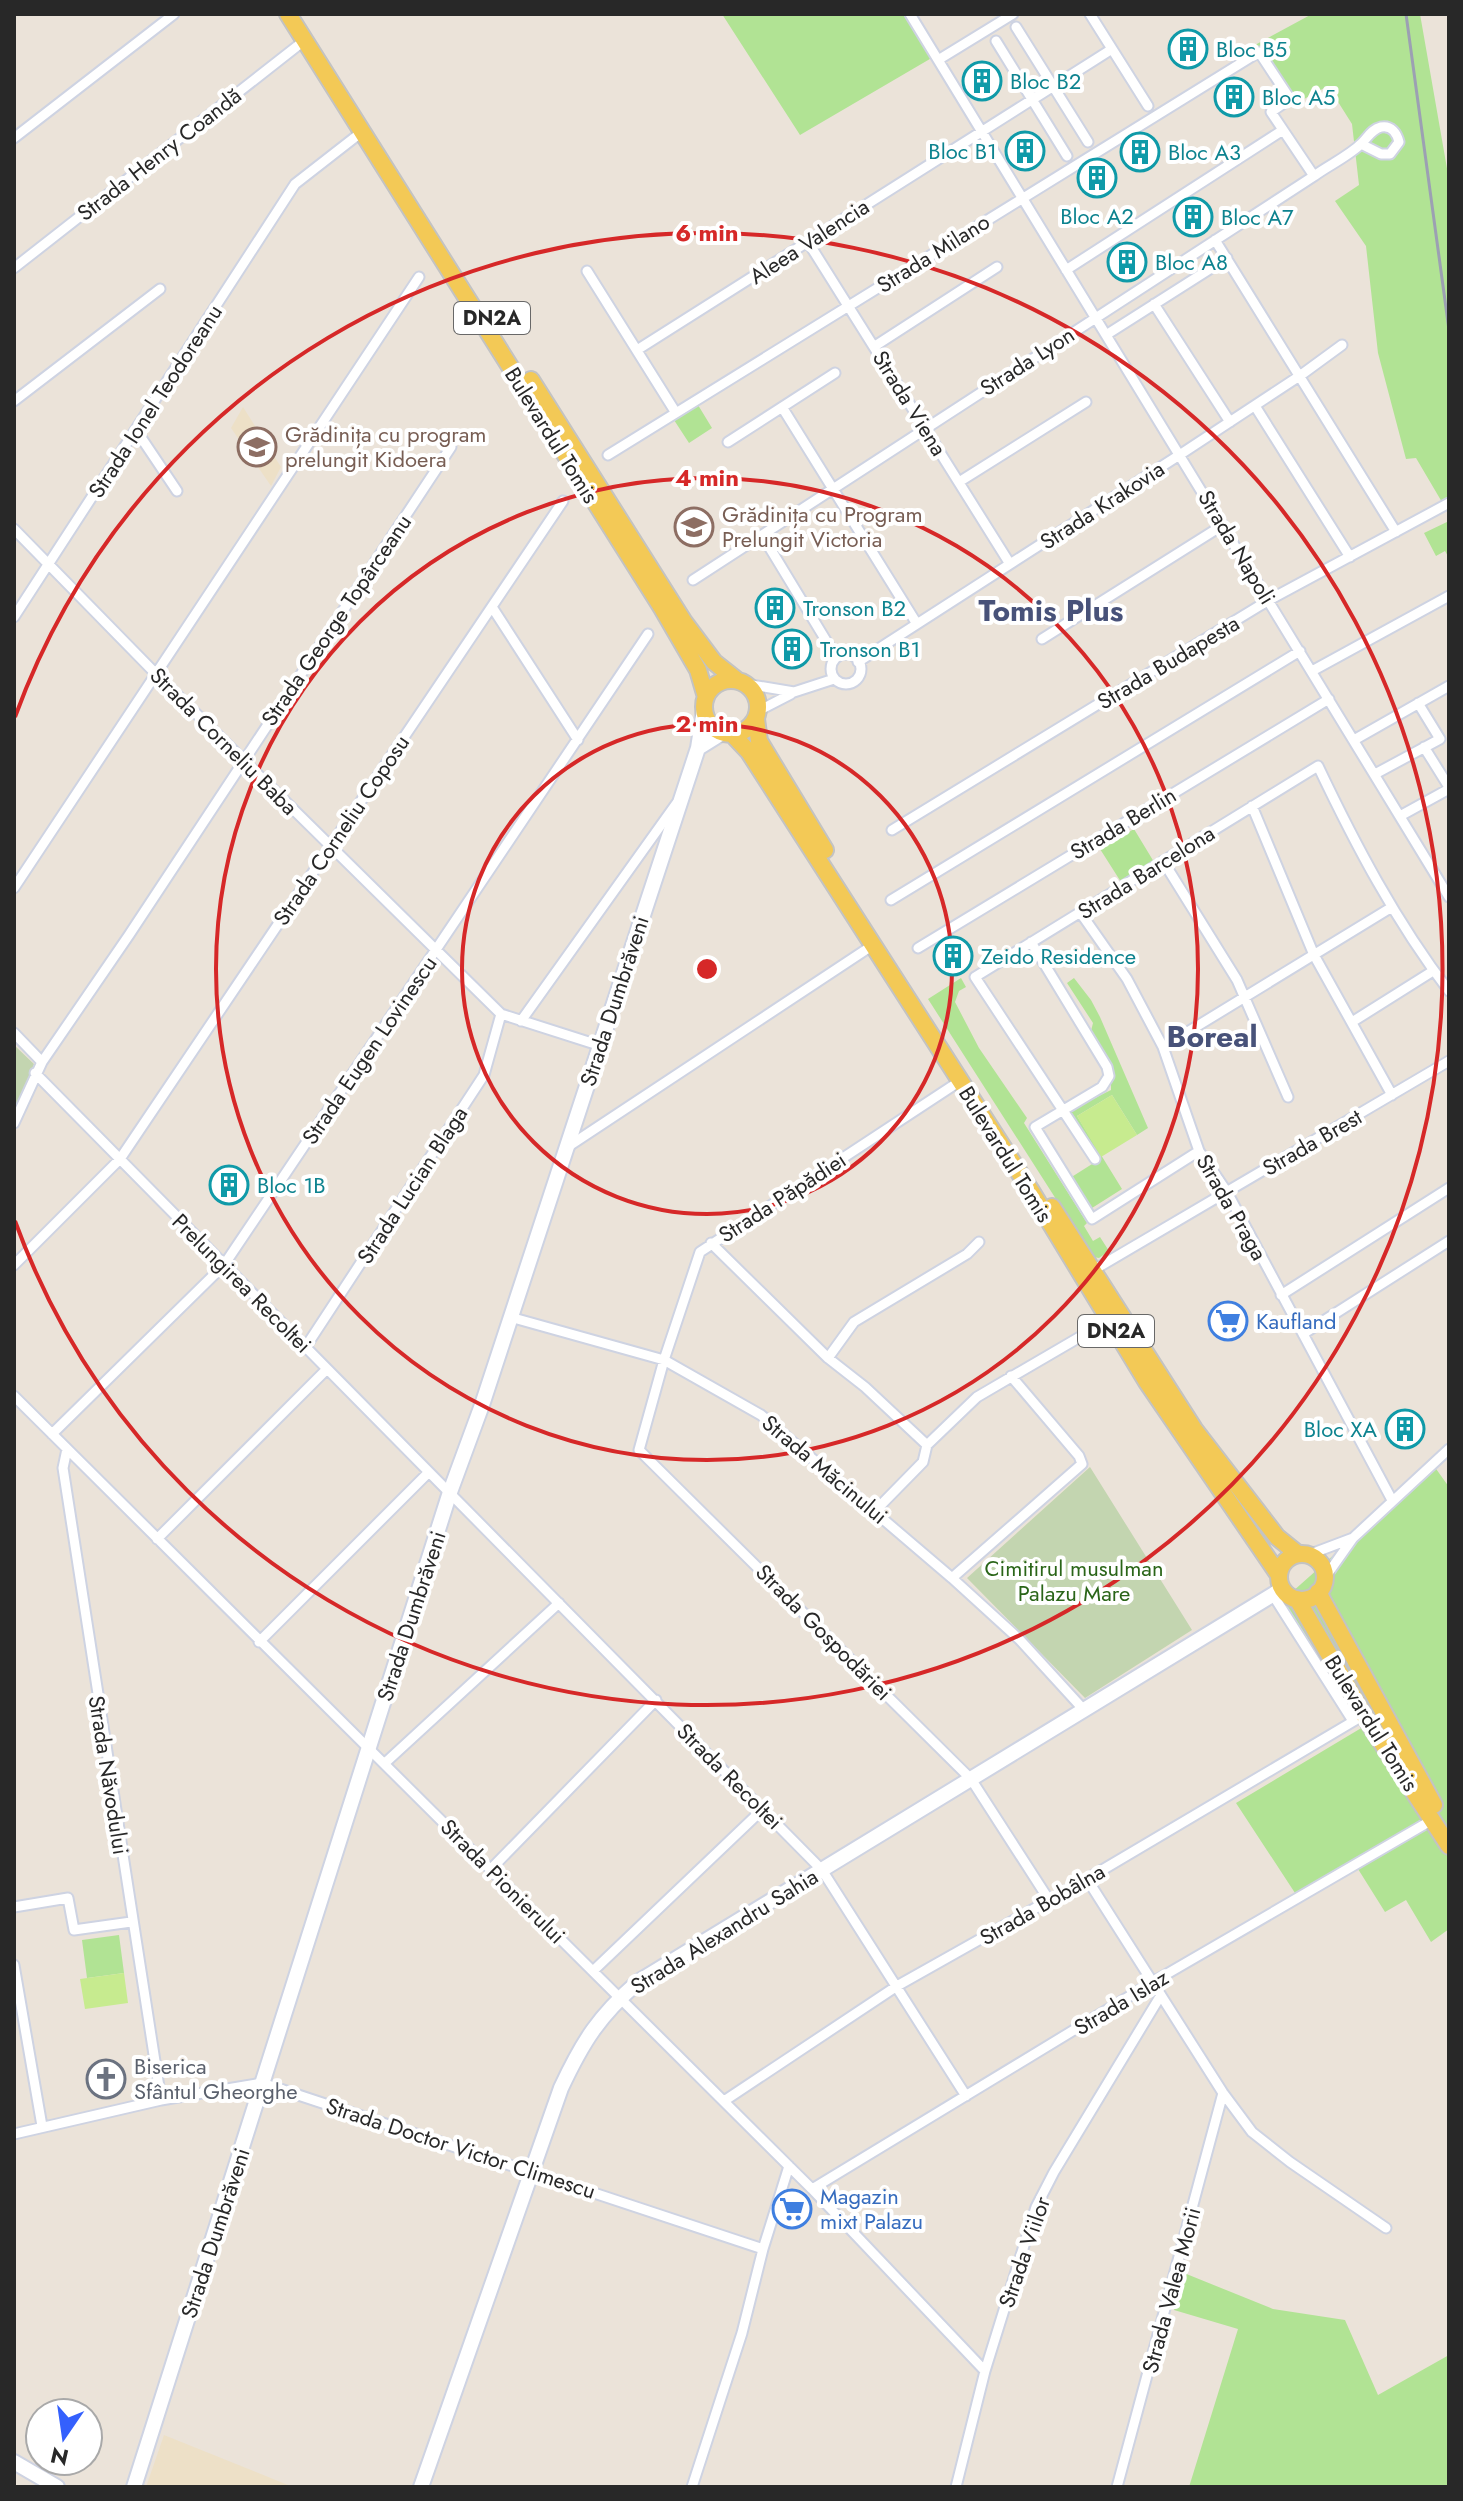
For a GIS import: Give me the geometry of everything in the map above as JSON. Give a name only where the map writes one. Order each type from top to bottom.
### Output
[{"type":"main road","name":"Bulevardul Tomis","points":[[288,14],[662,608],[698,670],[705,704]]},
{"type":"main road","name":"Bulevardul Tomis","points":[[301,14],[684,622],[714,662],[742,682]]},
{"type":"main road","points":[[705,704],[719,683],[742,682]]},
{"type":"main road","name":"DN2A","points":[[742,682],[756,695],[757,715]]},
{"type":"main road","name":"DN2A","points":[[705,704],[708,722],[727,734]]},
{"type":"main road","name":"Bulevardul Tomis","points":[[757,715],[759,741],[785,787],[1194,1429],[1277,1537],[1303,1554]]},
{"type":"main road","points":[[727,734],[749,728],[757,715]]},
{"type":"main road","name":"Bulevardul Tomis","points":[[727,734],[749,752],[1109,1320],[1203,1465],[1256,1538],[1359,1718],[1449,1846]]},
{"type":"main road","points":[[1303,1554],[1317,1560],[1323,1568],[1321,1585],[1304,1599],[1283,1589],[1282,1565],[1289,1558],[1303,1554]]},
{"type":"main road","name":"Bulevardul Tomis","points":[[1321,1585],[1449,1830]]},
{"type":"street","points":[[14,138],[174,14]]},
{"type":"street","name":"Strada Napoli","points":[[910,14],[1449,897]]},
{"type":"street","points":[[938,60],[1013,14]]},
{"type":"street","points":[[1090,14],[1148,106]]},
{"type":"street","points":[[1016,27],[1088,142]]},
{"type":"street","name":"Strada Henry Coandă","points":[[14,268],[305,40]]},
{"type":"street","points":[[996,41],[1067,156]]},
{"type":"street","name":"Aleea Valencia","points":[[637,350],[1112,49]]},
{"type":"street","name":"Strada Milano","points":[[608,455],[1259,52],[1290,99],[1271,112],[1283,130]]},
{"type":"street","points":[[1066,270],[1283,130],[1314,176]]},
{"type":"street","name":"Strada Ionel Teodoreanu","points":[[14,617],[295,184],[363,131]]},
{"type":"street","name":"Strada Lyon","points":[[693,580],[1361,144]]},
{"type":"street","points":[[1215,240],[1396,532]]},
{"type":"street","name":"Strada Viena","points":[[808,242],[1010,564]]},
{"type":"street","name":"Strada Lyon","points":[[1106,335],[1227,258]]},
{"type":"street","points":[[875,346],[997,267]]},
{"type":"street","points":[[587,271],[676,413]]},
{"type":"street","points":[[14,888],[419,277]]},
{"type":"street","points":[[14,401],[160,289]]},
{"type":"street","points":[[1154,304],[1230,422]]},
{"type":"street","name":"Strada Krakovia","points":[[858,662],[1255,406],[1342,345]]},
{"type":"street","points":[[728,442],[835,373]]},
{"type":"street","points":[[959,482],[1086,402]]},
{"type":"street","points":[[1255,406],[1350,557]]},
{"type":"street","points":[[782,407],[917,624]]},
{"type":"street","points":[[136,430],[177,491]]},
{"type":"street","name":"Strada George Topârceanu","points":[[14,1123],[42,1062],[451,447]]},
{"type":"street","name":"Strada Corneliu Coposu","points":[[14,1265],[120,1159],[563,501]]},
{"type":"street","name":"Strada Budapesta","points":[[892,830],[1269,600],[1449,503]]},
{"type":"street","points":[[1042,639],[1223,525]]},
{"type":"street","name":"Strada Corneliu Baba","points":[[14,529],[156,674],[501,1014],[598,1045]]},
{"type":"street","points":[[762,535],[836,657]]},
{"type":"street","points":[[1312,671],[1449,596]]},
{"type":"street","points":[[492,607],[578,740]]},
{"type":"street","name":"Strada Eugen Lovinescu","points":[[52,1434],[224,1265],[648,634]]},
{"type":"street","points":[[891,900],[1300,651]]},
{"type":"street","points":[[757,715],[794,692],[834,679],[846,685],[856,680],[860,672],[858,662],[848,655],[836,657]]},
{"type":"street","points":[[834,679],[831,668],[836,657]]},
{"type":"street","points":[[742,682],[794,692]]},
{"type":"street","points":[[1354,740],[1449,686]]},
{"type":"street","name":"Strada Berlin","points":[[918,948],[1329,699]]},
{"type":"street","points":[[1375,774],[1440,739],[1418,703]]},
{"type":"street","name":"Strada Dumbrăveni","points":[[134,2487],[450,1492],[698,748],[705,704]]},
{"type":"street","points":[[698,748],[727,734]]},
{"type":"street","points":[[1400,816],[1449,788],[1424,747]]},
{"type":"street","name":"Strada Barcelona","points":[[1063,1111],[975,977],[1031,942],[1318,766],[1344,822],[1392,907]]},
{"type":"street","points":[[521,1021],[682,794]]},
{"type":"street","points":[[1252,806],[1314,955],[1392,1095]]},
{"type":"street","points":[[1163,861],[1237,980],[1288,1097]]},
{"type":"street","points":[[1438,879],[1449,872]]},
{"type":"street","points":[[1163,1047],[1392,907],[1449,991]]},
{"type":"street","name":"Strada Praga","points":[[1080,912],[1127,979],[1163,1047],[1199,1151],[1227,1192],[1392,1500]]},
{"type":"street","points":[[1031,942],[1102,1057],[1109,1076],[1102,1087],[1035,1127],[1092,1219],[1199,1151]]},
{"type":"street","points":[[566,1148],[873,945]]},
{"type":"street","points":[[1352,1022],[1433,971]]},
{"type":"street","name":"Strada Lucian Blaga","points":[[305,1348],[484,1075],[501,1014]]},
{"type":"street","points":[[14,1033],[42,1062]]},
{"type":"street","name":"Strada Brest","points":[[1092,1271],[1449,1061]]},
{"type":"street","name":"Prelungirea Recoltei","points":[[35,1073],[450,1492]]},
{"type":"street","name":"Strada Păpădiei","points":[[664,1360],[700,1252],[960,1081]]},
{"type":"street","points":[[1063,1111],[1095,1159]]},
{"type":"street","points":[[1281,1295],[1449,1188]]},
{"type":"street","points":[[1303,1334],[1449,1241]]},
{"type":"street","points":[[828,1358],[854,1322],[967,1254],[979,1242]]},
{"type":"street","points":[[711,1243],[828,1358],[865,1387],[927,1445]]},
{"type":"street","name":"Strada Măcinului","points":[[510,1317],[664,1360],[761,1415],[1020,1640],[1084,1710]]},
{"type":"street","points":[[875,1511],[923,1462],[927,1445],[977,1397],[1109,1320]]},
{"type":"street","name":"Strada Gospodăriei","points":[[664,1360],[639,1450],[971,1779],[1049,1900]]},
{"type":"street","points":[[157,1539],[327,1369]]},
{"type":"street","points":[[952,1578],[1082,1464],[1079,1456],[1011,1376]]},
{"type":"street","name":"Strada Pionierului","points":[[14,1396],[812,2189],[985,2371]]},
{"type":"street","name":"Strada Năvodului","points":[[67,1449],[63,1468],[161,2100]]},
{"type":"street","points":[[1321,1585],[1353,1538],[1449,1449]]},
{"type":"street","points":[[259,1642],[428,1473]]},
{"type":"street","name":"Strada Recoltei","points":[[450,1492],[822,1870],[966,2096]]},
{"type":"street","points":[[1303,1554],[1353,1538]]},
{"type":"street","points":[[1283,1589],[1359,1718]]},
{"type":"street","name":"Strada Alexandru Sahia","points":[[421,2487],[561,2088],[581,2044],[620,1998],[638,1982],[1283,1589]]},
{"type":"street","points":[[385,1763],[559,1603]]},
{"type":"street","points":[[491,1869],[656,1700]]},
{"type":"street","name":"Strada Bobâlna","points":[[724,2101],[897,1986],[1087,1879],[1359,1718]]},
{"type":"street","points":[[593,1971],[763,1809]]},
{"type":"street","name":"Strada Islaz","points":[[812,2189],[1153,1982],[1432,1820]]},
{"type":"street","points":[[1087,1879],[1223,2093],[1252,2132],[1386,2228]]},
{"type":"street","points":[[14,1907],[68,1898],[74,1930],[131,1922]]},
{"type":"street","points":[[14,1965],[42,2126]]},
{"type":"street","name":"Strada Viilor","points":[[956,2487],[985,2371],[1036,2207],[1161,1995]]},
{"type":"street","name":"Strada Doctor Victor Climescu","points":[[14,2134],[161,2100],[262,2083],[763,2249]]},
{"type":"street","name":"Strada Valea Morii","points":[[1117,2487],[1223,2093]]},
{"type":"street","points":[[692,2487],[742,2333],[763,2249],[789,2166]]},
{"type":"street","points":[[14,2462],[57,2487]]},
{"type":"shaded area","name":"Grădinița cu program prelungit Kidoera","points":[[243,407],[281,467],[271,486],[231,428]]},
{"type":"shaded area","points":[[164,2435],[293,2487],[146,2487]]},
{"type":"green space","points":[[722,14],[911,14],[935,56],[800,135]]},
{"type":"green space","points":[[1312,14],[1420,14],[1449,180],[1449,514],[1416,458],[1406,459],[1378,353],[1366,246],[1335,201],[1359,185],[1352,124],[1328,86],[1295,104],[1255,45]]},
{"type":"green space","points":[[698,405],[712,428],[689,443],[674,420]]},
{"type":"green space","points":[[1449,521],[1449,558],[1445,551],[1436,556],[1424,533]]},
{"type":"green space","points":[[1134,829],[1154,862],[1121,882],[1100,849]]},
{"type":"green space","points":[[961,978],[966,987],[959,991],[955,1002],[979,1048],[1027,1118],[1024,1123],[1087,1223],[1084,1226],[1093,1241],[1100,1237],[1109,1251],[1099,1258],[1093,1257],[928,999]]},
{"type":"green space","points":[[1074,978],[1100,1017],[1148,1128],[1137,1135],[1112,1095],[1077,1116],[1122,1189],[1092,1208],[1087,1207],[1070,1178],[1100,1159],[1069,1111],[1111,1090],[1111,1070],[1091,1031],[1093,1023],[1067,983]]},
{"type":"green space","points":[[14,1045],[34,1064],[14,1113]]},
{"type":"green space","points":[[1112,1095],[1137,1135],[1101,1157],[1077,1116]]},
{"type":"green space","points":[[1434,1466],[1449,1487],[1449,1929],[1431,1942],[1406,1900],[1385,1912],[1353,1861],[1295,1893],[1236,1803],[1363,1727],[1283,1600]]},
{"type":"green space","name":"Cimitirul musulman Palazu Mare","points":[[1090,1467],[1192,1630],[1085,1698],[967,1578]]},
{"type":"green space","points":[[119,1935],[124,1973],[87,1978],[82,1940]]},
{"type":"green space","points":[[124,1973],[128,2003],[85,2009],[80,1979]]},
{"type":"green space","points":[[1184,2273],[1273,2309],[1345,2320],[1378,2395],[1449,2355],[1449,2487],[1189,2487],[1238,2329],[1174,2310]]},
{"type":"railway","points":[[1406,14],[1449,330]]},
{"type":"place","name":"Bloc B5","points":[[1188,49]]},
{"type":"place","name":"Bloc B2","points":[[982,81]]},
{"type":"place","name":"Bloc A5","points":[[1234,97]]},
{"type":"place","name":"Bloc B1","points":[[1025,151]]},
{"type":"place","name":"Bloc A3","points":[[1140,152]]},
{"type":"place","name":"Bloc A2","points":[[1097,178]]},
{"type":"place","name":"Bloc A7","points":[[1193,217]]},
{"type":"place","name":"Bloc A8","points":[[1127,262]]},
{"type":"place","name":"Grădinița cu program prelungit Kidoera","points":[[257,447]]},
{"type":"place","name":"Grădinița cu Program Prelungit Victoria","points":[[694,527]]},
{"type":"place","name":"Tronson B2","points":[[775,608]]},
{"type":"place","name":"Tronson B1","points":[[792,649]]},
{"type":"place","name":"Zeido Residence","points":[[953,956]]},
{"type":"place","name":"Bloc 1B","points":[[229,1185]]},
{"type":"place","name":"Kaufland","points":[[1228,1321]]},
{"type":"place","name":"Bloc XA","points":[[1405,1429]]},
{"type":"place","name":"Biserica Sfântul Gheorghe","points":[[106,2079]]},
{"type":"place","name":"Magazin mixt Palazu","points":[[792,2209]]},
{"type":"district","name":"Tomis Plus","points":[[1051,610]]},
{"type":"district","name":"Boreal","points":[[1212,1036]]}]
